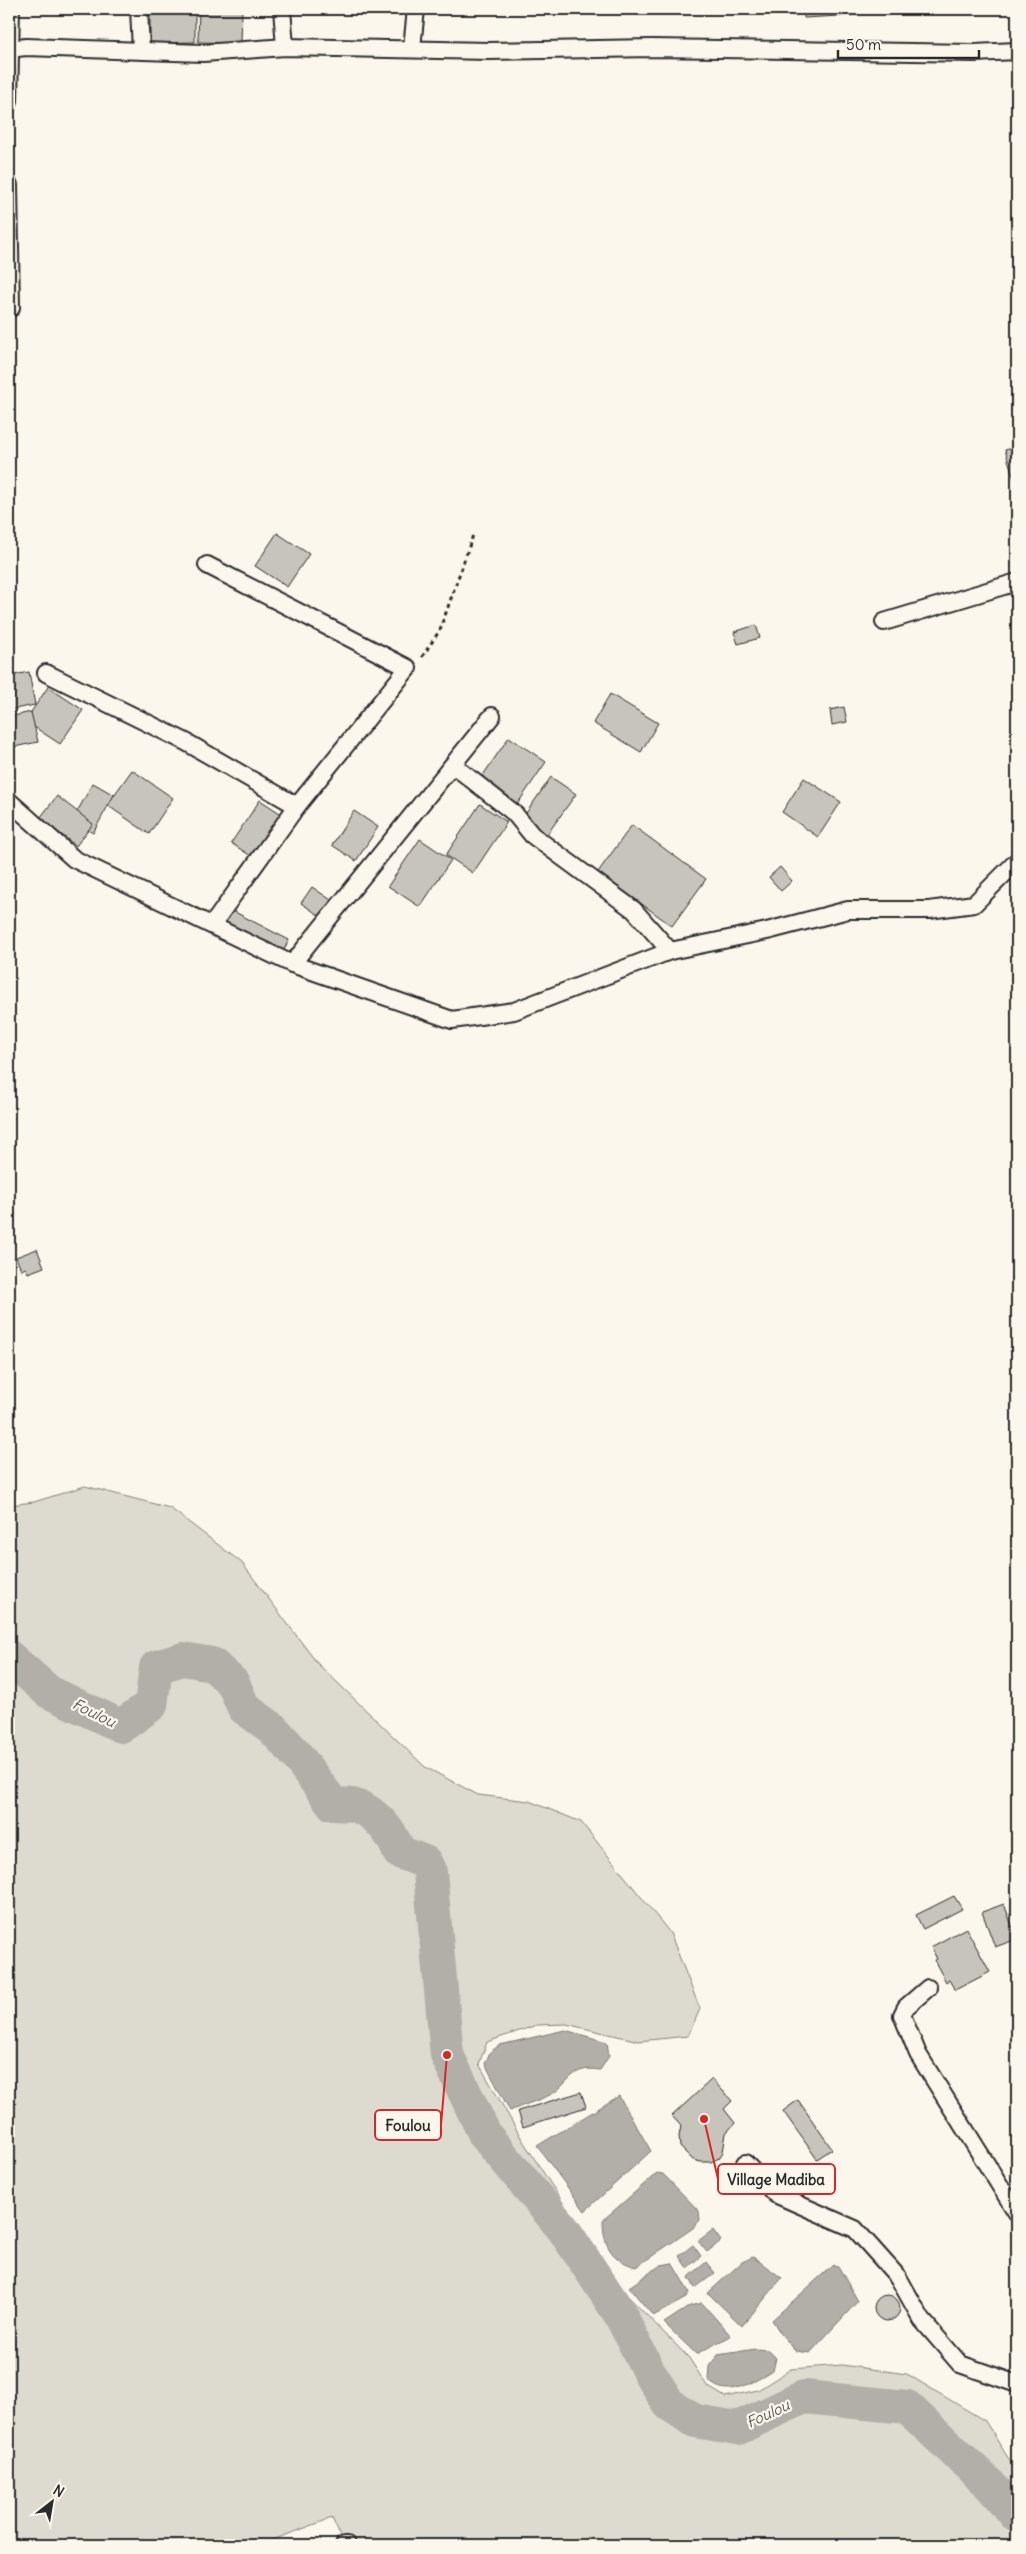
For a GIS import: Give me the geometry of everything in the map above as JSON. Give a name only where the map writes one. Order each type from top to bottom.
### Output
[{"type":"street","points":[[9,101],[11,9]]},
{"type":"street","points":[[139,9],[141,50]]},
{"type":"street","points":[[282,9],[285,47]]},
{"type":"street","points":[[412,48],[416,9]]},
{"type":"street","points":[[10,49],[26,47],[203,52],[285,47],[490,51],[652,48],[974,53],[1017,51]]},
{"type":"street","points":[[9,185],[11,308]]},
{"type":"street","points":[[207,565],[408,668],[297,806],[212,925]]},
{"type":"street","points":[[884,622],[1017,582]]},
{"type":"street","points":[[46,674],[186,742],[297,806]]},
{"type":"street","points":[[292,964],[492,716]]},
{"type":"street","points":[[453,765],[514,814],[532,835],[634,910],[670,951]]},
{"type":"street","points":[[9,801],[74,859],[292,964],[452,1020],[514,1010],[670,951],[767,931],[848,910],[929,910],[974,904],[1017,861]]},
{"type":"street","points":[[928,1988],[906,2007],[902,2015],[905,2027],[918,2054],[1016,2209]]},
{"type":"street","points":[[745,2163],[775,2194],[855,2229],[898,2276],[922,2320],[960,2364],[1017,2384]]},
{"type":"path","points":[[408,668],[425,654],[440,630],[473,535]]},
{"type":"shaded area","points":[[85,1486],[170,1508],[242,1563],[317,1663],[425,1767],[478,1795],[529,1801],[581,1822],[670,1933],[700,2009],[688,2036],[639,2041],[566,2024],[537,2025],[487,2042],[479,2064],[523,2141],[615,2283],[689,2358],[707,2386],[725,2397],[758,2390],[791,2369],[842,2365],[907,2374],[985,2421],[1017,2472],[1017,2545],[344,2545],[332,2518],[259,2545],[9,2545],[9,1505],[34,1502]]},
{"type":"shaded area","points":[[565,2030],[607,2042],[609,2056],[600,2070],[582,2070],[550,2095],[510,2111],[485,2064],[490,2052],[500,2045]]},
{"type":"shaded area","points":[[619,2096],[651,2151],[585,2211],[537,2146]]},
{"type":"shaded area","points":[[657,2173],[663,2174],[699,2211],[700,2220],[693,2228],[636,2267],[620,2260],[610,2250],[603,2229],[603,2220]]},
{"type":"shaded area","points":[[713,2230],[721,2241],[707,2252],[698,2241]]},
{"type":"shaded area","points":[[693,2245],[701,2256],[687,2268],[679,2256]]},
{"type":"shaded area","points":[[753,2257],[782,2278],[742,2326],[708,2293],[742,2262]]},
{"type":"shaded area","points":[[706,2262],[715,2273],[695,2288],[689,2277]]},
{"type":"shaded area","points":[[672,2263],[689,2292],[686,2298],[653,2316],[629,2287],[661,2265]]},
{"type":"shaded area","points":[[833,2265],[838,2266],[858,2301],[810,2353],[796,2351],[772,2320]]},
{"type":"shaded area","points":[[702,2303],[731,2336],[696,2354],[664,2323],[690,2306]]},
{"type":"shaded area","points":[[755,2349],[768,2350],[776,2358],[773,2371],[749,2384],[732,2389],[723,2389],[715,2386],[708,2380],[709,2366],[718,2355]]},
{"type":"building","points":[[150,9],[195,9],[195,42],[150,43]]},
{"type":"building","points":[[199,9],[242,9],[241,43],[198,42]]},
{"type":"building","points":[[804,9],[856,9],[857,15],[804,18]]},
{"type":"building","points":[[1017,447],[1017,484],[1016,485],[1005,450]]},
{"type":"building","points":[[277,533],[309,554],[287,587],[255,566]]},
{"type":"building","points":[[756,625],[760,638],[738,644],[734,632]]},
{"type":"building","points":[[29,672],[35,705],[9,710],[9,676]]},
{"type":"building","points":[[48,687],[83,710],[60,744],[25,721]]},
{"type":"building","points":[[610,694],[658,723],[641,752],[593,723]]},
{"type":"building","points":[[844,707],[847,722],[832,725],[830,710]]},
{"type":"building","points":[[31,712],[38,742],[9,748],[9,717]]},
{"type":"building","points":[[509,737],[546,762],[516,806],[479,781]]},
{"type":"building","points":[[132,770],[173,798],[149,834],[107,805]]},
{"type":"building","points":[[551,777],[576,794],[546,836],[522,819]]},
{"type":"building","points":[[804,778],[841,802],[818,837],[782,812]]},
{"type":"building","points":[[93,783],[114,795],[93,833],[72,821]]},
{"type":"building","points":[[57,796],[93,824],[76,846],[40,818]]},
{"type":"building","points":[[260,800],[283,815],[254,858],[231,843]]},
{"type":"building","points":[[480,804],[507,822],[473,873],[446,855]]},
{"type":"building","points":[[354,811],[378,827],[356,861],[332,845]]},
{"type":"building","points":[[632,825],[706,879],[672,926],[598,872]]},
{"type":"building","points":[[420,839],[451,860],[420,907],[388,886]]},
{"type":"building","points":[[780,867],[792,881],[781,891],[769,877]]},
{"type":"building","points":[[312,887],[331,900],[320,916],[301,903]]},
{"type":"building","points":[[229,909],[289,940],[281,955],[221,924]]},
{"type":"building","points":[[37,1249],[44,1267],[28,1273],[26,1268],[21,1270],[16,1257]]},
{"type":"building","points":[[954,1896],[962,1909],[923,1929],[916,1915]]},
{"type":"building","points":[[1004,1904],[1017,1939],[995,1947],[982,1912]]},
{"type":"building","points":[[966,1928],[990,1972],[955,1990],[949,1980],[946,1982],[934,1960],[937,1959],[931,1947]]},
{"type":"building","points":[[712,2079],[732,2101],[724,2109],[735,2123],[726,2133],[723,2152],[719,2158],[711,2162],[701,2162],[693,2160],[680,2147],[679,2136],[681,2126],[672,2116]]},
{"type":"building","points":[[581,2092],[586,2107],[523,2127],[518,2111]]},
{"type":"building","points":[[798,2100],[832,2149],[817,2159],[783,2111]]},
{"type":"building","points":[[887,2295],[896,2299],[900,2308],[896,2317],[887,2321],[878,2317],[874,2308],[878,2299]]},
{"type":"waterway","name":"Foulou","points":[[9,1657],[49,1692],[121,1726],[151,1705],[156,1667],[183,1659],[212,1664],[233,1683],[244,1708],[272,1728],[295,1753],[333,1804],[353,1805],[368,1812],[387,1830],[399,1852],[425,1862],[430,1872],[447,2055],[485,2135],[564,2230],[620,2314],[649,2372],[669,2404],[695,2421],[738,2428],[804,2397],[907,2407],[991,2486],[1017,2516]]},
{"type":"place","name":"Foulou","points":[[447,2055]]},
{"type":"place","name":"Village Madiba","points":[[704,2119]]}]
